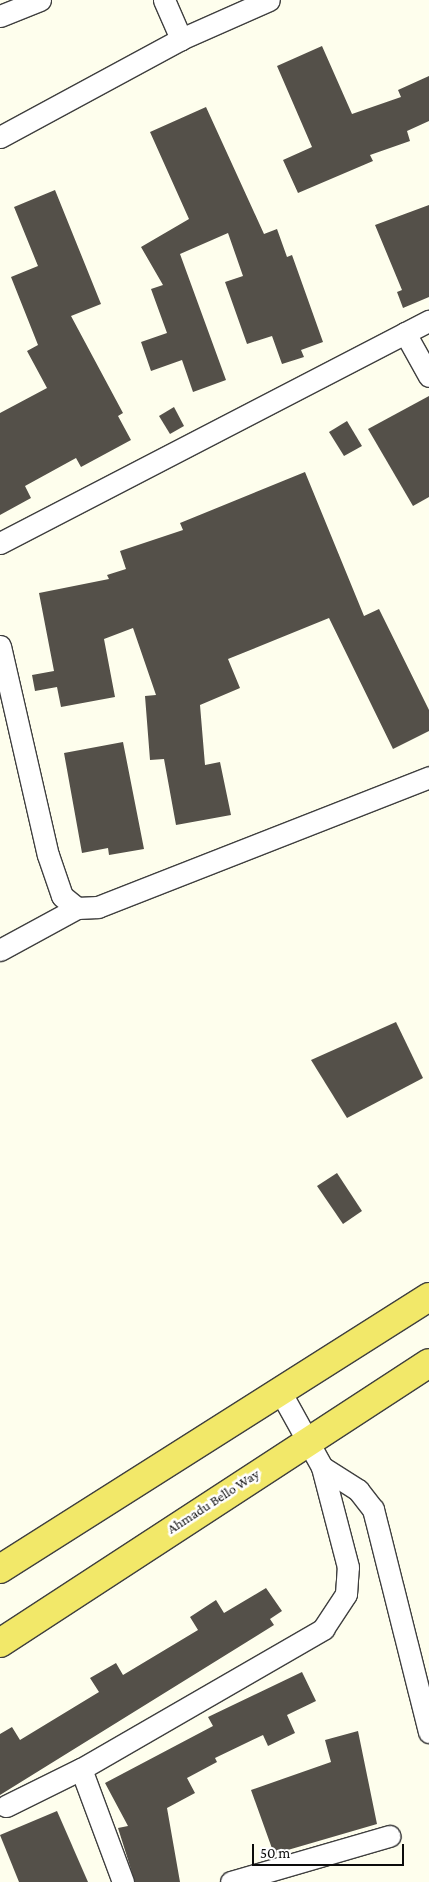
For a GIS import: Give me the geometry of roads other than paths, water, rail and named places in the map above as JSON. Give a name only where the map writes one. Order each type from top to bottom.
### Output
[{"type":"main road","points":[[0,1569],[281,1393],[429,1297]]},
{"type":"main road","name":"Ahmadu Bello Way","points":[[0,1643],[305,1442],[429,1363]]},
{"type":"street","points":[[0,16],[40,0]]},
{"type":"street","points":[[164,0],[181,39]]},
{"type":"street","points":[[0,137],[181,39],[269,0]]},
{"type":"street","points":[[0,543],[429,321]]},
{"type":"street","points":[[405,333],[429,376]]},
{"type":"street","points":[[0,646],[48,855],[62,896],[77,908]]},
{"type":"street","points":[[0,950],[77,908],[98,907],[429,777]]},
{"type":"street","points":[[6,1806],[81,1769],[323,1629],[346,1594],[348,1567],[322,1468],[305,1442],[281,1393]]},
{"type":"street","points":[[322,1468],[358,1490],[373,1509],[429,1732]]},
{"type":"street","points":[[81,1769],[123,1882]]},
{"type":"street","points":[[232,1882],[389,1836]]}]
